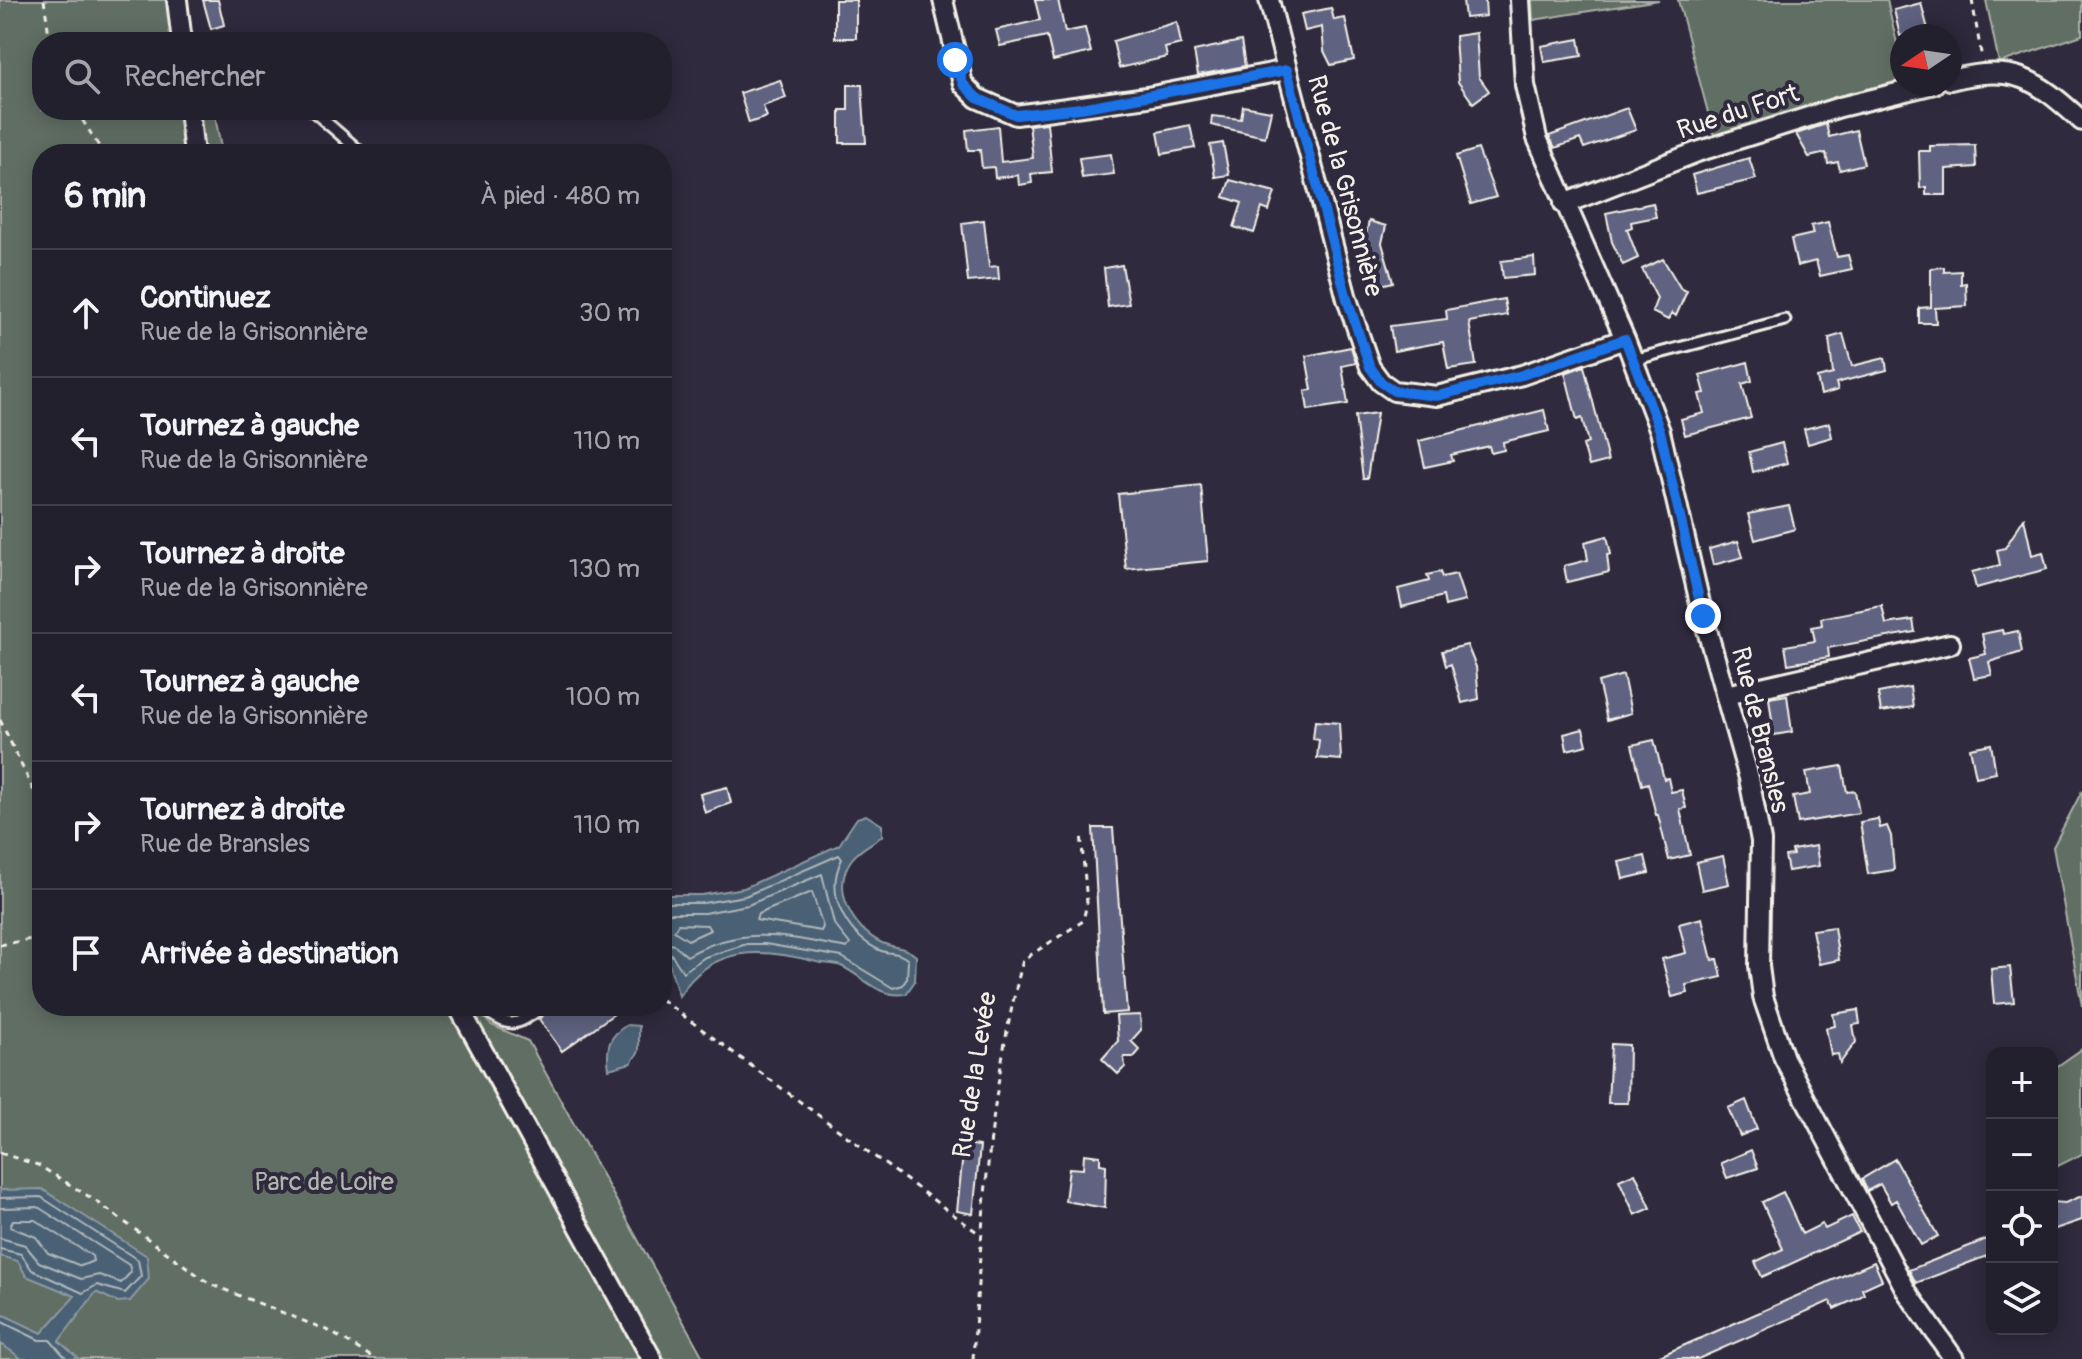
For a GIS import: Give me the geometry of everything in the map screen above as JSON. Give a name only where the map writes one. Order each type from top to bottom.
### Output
[{"type":"street","points":[[177,0],[181,32]]},
{"type":"street","name":"Rue de la Grisonnière","points":[[943,0],[963,84],[993,108],[1016,115],[1081,108],[1287,70],[1347,299],[1370,367],[1381,382],[1403,393],[1437,396],[1522,375],[1625,339]]},
{"type":"street","points":[[1269,0],[1287,70]]},
{"type":"street","name":"Rue de Bransles","points":[[1520,0],[1525,85],[1537,138],[1625,339],[1660,431],[1703,616],[1749,778],[1761,841],[1759,966],[1763,997],[1784,1058],[1907,1292],[1954,1359]]},
{"type":"street","points":[[1962,78],[2007,73],[2032,80],[2082,121]]},
{"type":"street","name":"Rue du Fort","points":[[1564,204],[1697,152],[1840,107],[1890,95]]},
{"type":"street","points":[[190,120],[193,144]]},
{"type":"street","points":[[1726,695],[1950,644]]},
{"type":"street","points":[[463,1016],[652,1359]]},
{"type":"lane","points":[[324,120],[351,144]]},
{"type":"lane","points":[[1633,360],[1785,320]]},
{"type":"lane","points":[[493,1016],[504,1024],[520,1023],[530,1016]]},
{"type":"path","points":[[44,0],[49,32]]},
{"type":"path","points":[[1972,0],[1985,75]]},
{"type":"path","points":[[82,120],[98,144]]},
{"type":"path","points":[[0,720],[32,787]]},
{"type":"path","name":"Rue de la Levée","points":[[973,1359],[986,1169],[1005,1026],[1023,960],[1083,921],[1087,903],[1081,833]]},
{"type":"path","points":[[0,945],[32,939]]},
{"type":"path","points":[[672,1007],[981,1235]]},
{"type":"path","points":[[0,1153],[38,1165],[93,1199],[210,1284],[329,1331],[375,1359]]},
{"type":"green space","name":"Parc de Loire","points":[[0,0],[167,0],[171,32],[32,32],[32,120],[181,120],[185,144],[32,144],[32,1016],[458,1016],[640,1359],[0,1359]]},
{"type":"green space","points":[[1532,0],[1659,0],[1533,20]]},
{"type":"green space","points":[[1678,0],[1887,0],[1893,24],[1890,24],[1890,87],[1714,135]]},
{"type":"green space","points":[[1986,0],[2082,0],[2082,35],[1999,63]]},
{"type":"green space","points":[[197,120],[216,120],[220,144],[200,144]]},
{"type":"green space","points":[[2082,791],[2082,1006],[2053,847]]},
{"type":"green space","points":[[470,1016],[482,1016],[491,1025],[528,1041],[704,1359],[659,1359]]},
{"type":"green space","points":[[2082,1049],[2082,1154],[2058,1166],[2058,1119],[2058,1066]]},
{"type":"water","points":[[866,815],[882,825],[882,836],[852,859],[843,882],[844,895],[854,918],[871,937],[916,956],[915,981],[906,994],[879,990],[838,965],[758,953],[740,954],[707,967],[692,979],[679,996],[672,974],[672,895],[702,895],[744,888],[839,845],[857,818]]},
{"type":"water","points":[[627,1025],[639,1026],[639,1051],[631,1063],[609,1069],[610,1043]]},
{"type":"water","points":[[42,1189],[147,1256],[149,1279],[130,1301],[117,1302],[96,1292],[59,1341],[79,1359],[22,1359],[0,1343],[0,1313],[42,1333],[75,1296],[26,1276],[18,1261],[0,1256],[0,1190]]},
{"type":"building","points":[[203,0],[218,0],[224,25],[211,29]]},
{"type":"building","points":[[835,0],[856,0],[856,38],[835,38]]},
{"type":"building","points":[[1035,0],[1058,0],[1065,32],[1085,28],[1091,52],[1053,61],[1047,36],[1000,46],[996,30],[1040,20]]},
{"type":"building","points":[[1463,0],[1485,0],[1486,16],[1465,18]]},
{"type":"building","points":[[1921,3],[1927,24],[1897,24],[1894,10]]},
{"type":"building","points":[[1331,8],[1334,20],[1345,18],[1354,60],[1331,65],[1324,51],[1322,27],[1305,31],[1301,14]]},
{"type":"building","points":[[1177,22],[1181,44],[1165,48],[1167,57],[1119,68],[1113,41]]},
{"type":"building","points":[[1476,33],[1479,77],[1489,91],[1473,103],[1458,82],[1455,36]]},
{"type":"building","points":[[1579,39],[1582,56],[1544,62],[1541,46]]},
{"type":"building","points":[[1241,41],[1245,66],[1198,75],[1194,51]]},
{"type":"building","points":[[780,80],[786,98],[763,106],[767,117],[749,123],[740,93]]},
{"type":"building","points":[[848,85],[862,85],[866,143],[840,143],[840,110],[848,110]]},
{"type":"building","points":[[1243,106],[1271,111],[1265,137],[1211,125],[1212,116],[1241,119]]},
{"type":"building","points":[[1627,108],[1636,130],[1584,148],[1580,139],[1555,148],[1549,136]]},
{"type":"building","points":[[1047,123],[1052,172],[1031,174],[1032,183],[1019,185],[1018,175],[995,178],[994,167],[982,168],[980,150],[968,150],[966,130],[998,126],[1001,162],[1033,158],[1029,125]]},
{"type":"building","points":[[1826,124],[1829,137],[1856,130],[1864,164],[1840,170],[1838,162],[1828,164],[1826,153],[1809,157],[1796,134]]},
{"type":"building","points":[[1190,125],[1195,148],[1162,154],[1158,132]]},
{"type":"building","points":[[1223,143],[1229,175],[1215,177],[1210,145]]},
{"type":"building","points":[[1975,145],[1976,167],[1946,169],[1946,195],[1926,195],[1926,187],[1920,188],[1919,151],[1930,151],[1930,146]]},
{"type":"building","points":[[1478,149],[1496,197],[1471,204],[1456,156]]},
{"type":"building","points":[[1111,154],[1114,174],[1082,178],[1079,158]]},
{"type":"building","points":[[1749,158],[1756,179],[1697,193],[1692,175]]},
{"type":"building","points":[[1230,180],[1275,192],[1269,211],[1262,208],[1254,233],[1234,227],[1242,203],[1224,197]]},
{"type":"building","points":[[1653,203],[1656,217],[1631,222],[1632,227],[1627,229],[1638,258],[1623,265],[1612,242],[1606,213]]},
{"type":"building","points":[[984,220],[989,267],[998,266],[999,279],[968,282],[962,223]]},
{"type":"building","points":[[1369,221],[1386,226],[1382,243],[1393,282],[1373,287],[1363,247]]},
{"type":"building","points":[[1828,222],[1837,257],[1848,255],[1852,269],[1820,276],[1816,261],[1797,266],[1791,239],[1813,234],[1811,226]]},
{"type":"building","points":[[1534,257],[1535,275],[1503,278],[1501,261]]},
{"type":"building","points":[[1663,259],[1681,289],[1687,291],[1676,316],[1672,313],[1668,320],[1652,312],[1657,298],[1642,269]]},
{"type":"building","points":[[1122,265],[1129,304],[1108,307],[1104,268]]},
{"type":"building","points":[[1944,267],[1944,272],[1961,271],[1961,284],[1966,283],[1967,306],[1935,308],[1936,323],[1919,323],[1919,308],[1931,307],[1931,268]]},
{"type":"building","points":[[1504,299],[1507,315],[1469,322],[1476,365],[1448,369],[1443,342],[1394,351],[1390,326],[1447,319],[1446,310]]},
{"type":"building","points":[[1843,334],[1852,366],[1885,358],[1887,370],[1836,383],[1838,390],[1821,395],[1817,378],[1833,374],[1829,338]]},
{"type":"building","points":[[1351,347],[1356,363],[1342,366],[1348,404],[1308,410],[1305,391],[1312,390],[1306,356]]},
{"type":"building","points":[[1748,362],[1752,381],[1742,384],[1751,418],[1685,435],[1681,419],[1704,413],[1699,394],[1705,393],[1700,375]]},
{"type":"building","points":[[1584,366],[1608,461],[1589,466],[1583,445],[1588,443],[1582,418],[1577,420],[1565,373]]},
{"type":"building","points":[[1544,410],[1549,431],[1503,442],[1504,450],[1491,453],[1489,446],[1451,455],[1453,461],[1425,467],[1419,441]]},
{"type":"building","points":[[1377,413],[1367,479],[1363,479],[1355,416]]},
{"type":"building","points":[[1829,423],[1832,437],[1808,444],[1804,429]]},
{"type":"building","points":[[1782,443],[1787,463],[1753,472],[1749,452]]},
{"type":"building","points":[[1201,485],[1208,561],[1126,569],[1118,494]]},
{"type":"building","points":[[1789,506],[1795,529],[1755,540],[1748,514]]},
{"type":"building","points":[[2024,518],[2032,555],[2043,552],[2047,569],[1976,588],[1972,572],[2000,565],[1997,550],[2005,548]]},
{"type":"building","points":[[1607,536],[1611,554],[1607,555],[1609,572],[1567,582],[1564,566],[1588,560],[1585,542]]},
{"type":"building","points":[[1738,541],[1743,557],[1713,565],[1709,549]]},
{"type":"building","points":[[1440,572],[1442,577],[1456,574],[1465,601],[1445,606],[1443,596],[1402,607],[1398,589],[1429,581],[1427,575]]},
{"type":"building","points":[[1882,606],[1886,624],[1913,620],[1915,632],[1828,648],[1829,657],[1788,664],[1785,646],[1815,641],[1812,627],[1822,625],[1821,618]]},
{"type":"building","points":[[2002,630],[2003,634],[2018,631],[2022,652],[1989,662],[1992,675],[1974,678],[1969,658],[1986,654],[1982,634]]},
{"type":"building","points":[[1467,645],[1476,667],[1479,699],[1462,703],[1451,664],[1446,666],[1442,651]]},
{"type":"building","points":[[1623,675],[1631,713],[1607,720],[1598,682]]},
{"type":"building","points":[[1910,687],[1913,707],[1881,712],[1878,693]]},
{"type":"building","points":[[1787,695],[1792,732],[1774,735],[1769,698]]},
{"type":"building","points":[[1315,721],[1339,723],[1341,760],[1317,758],[1319,740],[1313,739]]},
{"type":"building","points":[[1583,729],[1587,745],[1567,750],[1564,734]]},
{"type":"building","points":[[1654,740],[1664,779],[1668,778],[1671,792],[1682,790],[1686,808],[1680,809],[1690,855],[1669,860],[1648,783],[1642,785],[1632,745]]},
{"type":"building","points":[[1991,744],[1996,773],[1976,777],[1970,748]]},
{"type":"building","points":[[1842,766],[1847,792],[1855,791],[1859,813],[1798,823],[1793,797],[1810,794],[1806,772]]},
{"type":"building","points":[[727,787],[731,803],[705,813],[700,794]]},
{"type":"building","points":[[1878,819],[1880,828],[1887,826],[1891,836],[1894,870],[1868,874],[1860,822]]},
{"type":"building","points":[[1093,828],[1113,828],[1127,1012],[1103,1014]]},
{"type":"building","points":[[1816,846],[1819,866],[1788,871],[1785,856],[1793,855],[1792,850]]},
{"type":"building","points":[[1645,856],[1649,873],[1623,879],[1619,862]]},
{"type":"building","points":[[1723,856],[1729,884],[1702,890],[1696,862]]},
{"type":"building","points":[[1702,918],[1711,956],[1713,960],[1718,959],[1722,977],[1686,985],[1688,993],[1672,997],[1662,959],[1686,953],[1679,924]]},
{"type":"building","points":[[1834,927],[1839,960],[1819,964],[1812,930]]},
{"type":"building","points":[[2010,967],[2014,1002],[1994,1004],[1991,969]]},
{"type":"building","points":[[1858,1010],[1860,1024],[1853,1025],[1856,1042],[1840,1063],[1838,1054],[1831,1055],[1826,1028],[1835,1026],[1833,1014]]},
{"type":"building","points":[[1140,1015],[1141,1030],[1131,1041],[1140,1050],[1134,1057],[1124,1057],[1125,1067],[1118,1074],[1102,1059],[1118,1041],[1116,1016]]},
{"type":"building","points":[[542,1016],[611,1016],[562,1051],[539,1019]]},
{"type":"building","points":[[1611,1044],[1629,1045],[1628,1103],[1608,1103]]},
{"type":"building","points":[[1746,1100],[1757,1129],[1740,1136],[1728,1108]]},
{"type":"building","points":[[964,1144],[980,1146],[973,1214],[957,1211]]},
{"type":"building","points":[[1751,1150],[1758,1168],[1727,1178],[1721,1163]]},
{"type":"building","points":[[1084,1154],[1100,1156],[1100,1164],[1106,1165],[1105,1208],[1065,1201],[1069,1168],[1083,1169]]},
{"type":"building","points":[[1895,1159],[1938,1236],[1921,1245],[1896,1200],[1891,1203],[1880,1184],[1867,1191],[1862,1179]]},
{"type":"building","points":[[1635,1173],[1651,1208],[1635,1215],[1619,1180]]},
{"type":"building","points":[[1783,1192],[1802,1234],[1822,1224],[1825,1229],[1852,1216],[1860,1232],[1762,1277],[1755,1262],[1783,1249],[1762,1202]]},
{"type":"building","points":[[2082,1196],[2082,1220],[2058,1228],[2058,1202]]},
{"type":"building","points":[[1986,1239],[1986,1256],[1916,1283],[1909,1270]]},
{"type":"building","points":[[1874,1262],[1882,1280],[1862,1289],[1864,1294],[1858,1298],[1834,1309],[1830,1301],[1698,1359],[1653,1359]]},
{"type":"route","points":[[955,60],[963,84],[977,98],[993,108],[1016,115],[1081,108],[1287,70],[1347,299],[1370,367],[1381,382],[1394,391],[1412,396],[1437,396],[1522,375],[1625,339],[1660,431],[1703,616]]}]
